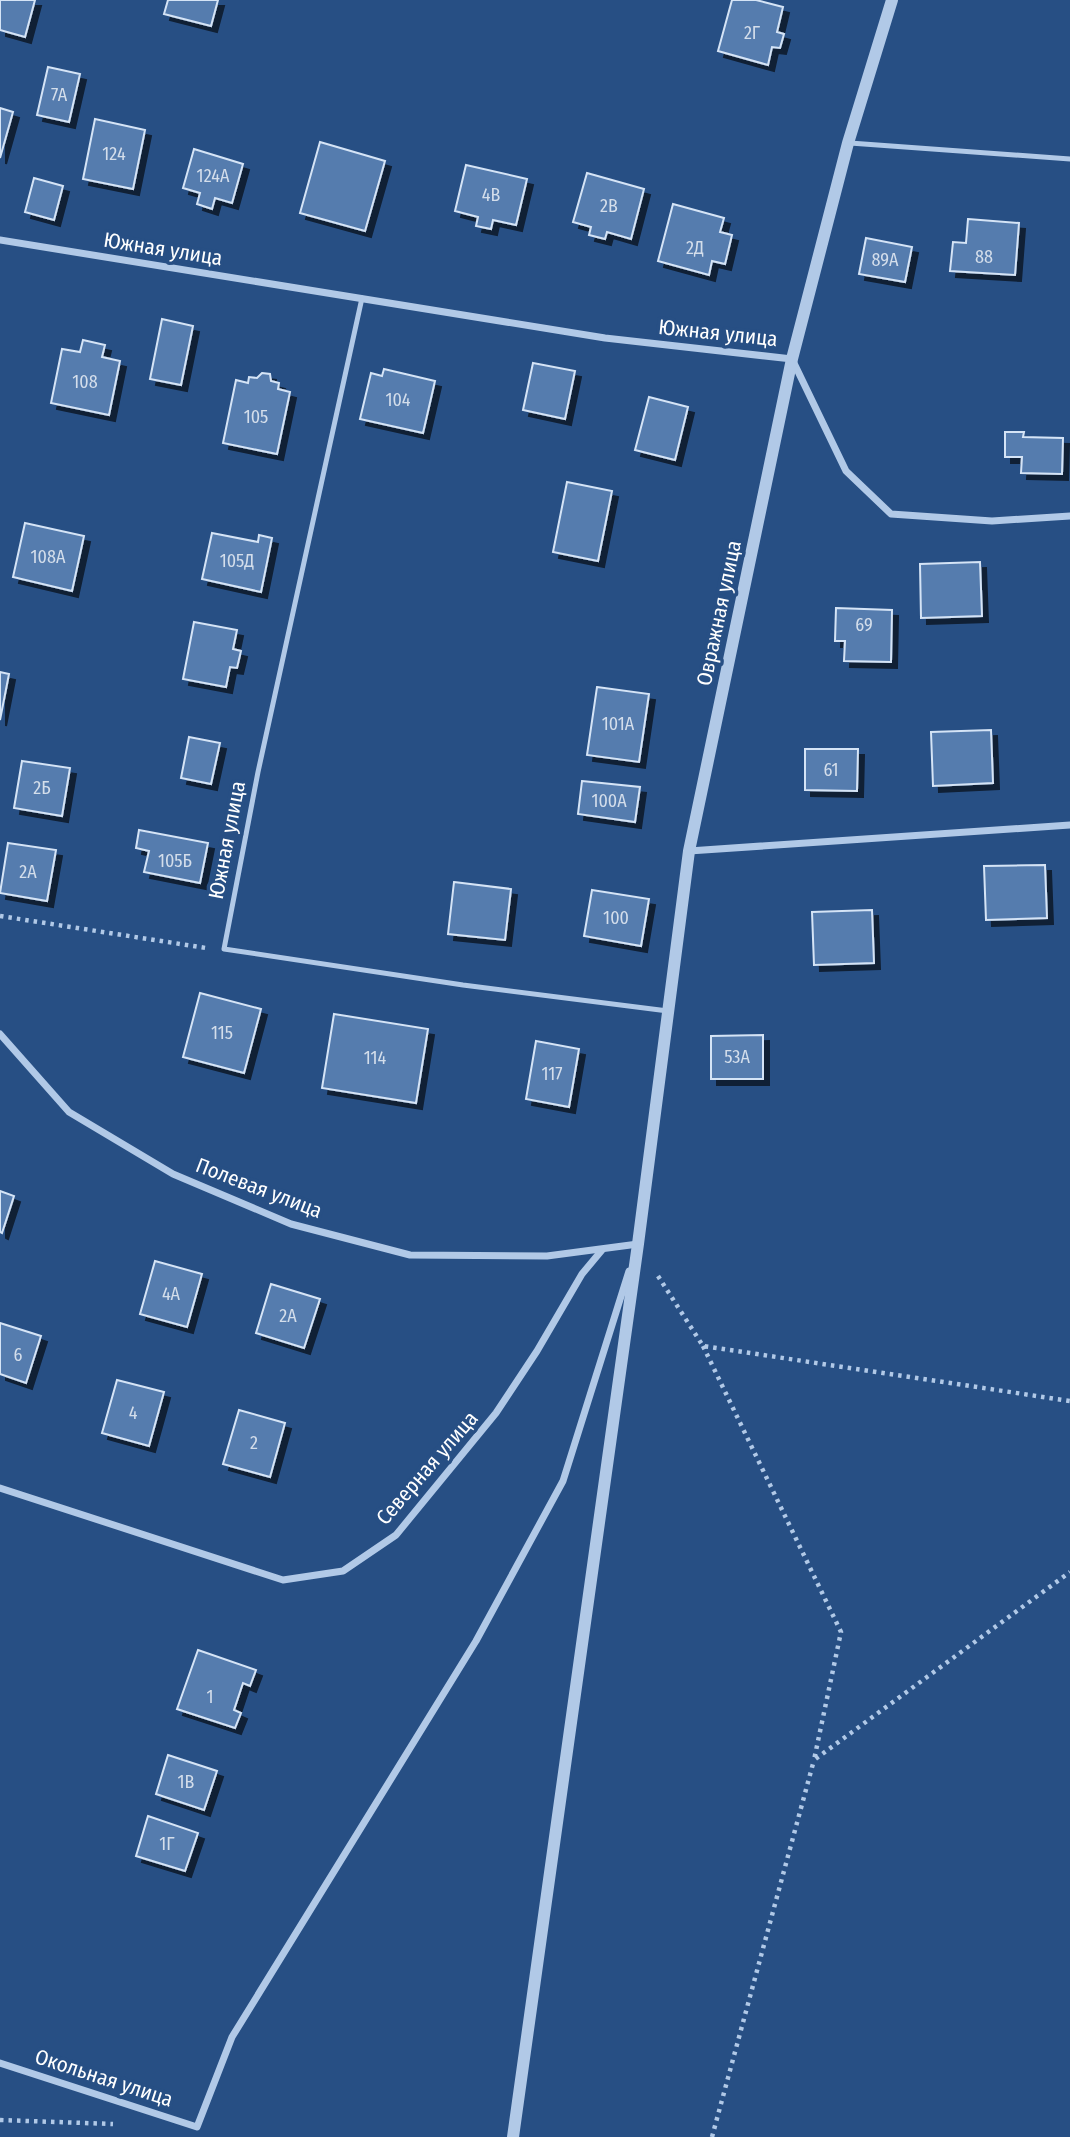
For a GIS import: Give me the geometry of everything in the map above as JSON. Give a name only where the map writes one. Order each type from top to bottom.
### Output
[{"type":"street","name":"Овражная улица","points":[[513,2137],[638,1244],[689,851],[792,359],[848,143],[892,0]]},
{"type":"street","name":"Южная улица","points":[[0,240],[605,338],[792,359],[846,471],[891,514],[992,521],[1070,516]]},
{"type":"street","points":[[689,851],[1070,825]]},
{"type":"street","name":"Полевая улица","points":[[0,1034],[69,1112],[173,1174],[291,1224],[410,1255],[547,1256],[638,1244]]},
{"type":"street","name":"Окольная улица","points":[[0,2063],[197,2127],[232,2037],[476,1641],[563,1481],[638,1244]]},
{"type":"street","name":"Северная улица","points":[[0,1488],[283,1580],[343,1571],[396,1535],[496,1413],[537,1351],[582,1274],[603,1249]]},
{"type":"lane","points":[[848,143],[1070,159]]},
{"type":"lane","name":"Южная улица","points":[[224,949],[258,772],[362,298]]},
{"type":"lane","points":[[224,949],[463,985],[668,1011]]},
{"type":"path","points":[[0,916],[224,949]]},
{"type":"path","points":[[638,1244],[703,1346],[841,1632],[814,1760],[712,2137]]},
{"type":"path","points":[[703,1346],[1070,1401]]},
{"type":"path","points":[[814,1760],[1070,1572]]},
{"type":"path","points":[[0,2120],[118,2124]]},
{"type":"building","points":[[0,0],[35,0],[25,37],[0,30]]},
{"type":"building","points":[[168,0],[218,0],[211,26],[164,14]]},
{"type":"building","points":[[732,0],[756,0],[783,7],[777,32],[784,34],[780,48],[772,47],[768,65],[718,51]]},
{"type":"building","points":[[48,67],[80,74],[69,122],[37,115]]},
{"type":"building","points":[[0,108],[13,112],[0,158]]},
{"type":"building","points":[[95,119],[145,130],[133,189],[83,179]]},
{"type":"building","points":[[320,142],[385,161],[365,231],[300,213]]},
{"type":"building","points":[[194,149],[243,164],[232,203],[215,198],[212,209],[197,204],[200,193],[183,188]]},
{"type":"building","points":[[466,165],[527,179],[516,225],[493,220],[491,229],[476,226],[478,217],[455,211]]},
{"type":"building","points":[[587,173],[644,189],[631,239],[607,232],[605,239],[589,235],[591,227],[573,222]]},
{"type":"building","points":[[34,178],[63,186],[54,220],[25,212]]},
{"type":"building","points":[[673,204],[724,218],[720,232],[732,235],[725,264],[712,261],[709,275],[658,261]]},
{"type":"building","points":[[968,219],[1019,223],[1015,275],[950,271],[953,242],[966,243]]},
{"type":"building","points":[[866,238],[912,247],[905,282],[859,274]]},
{"type":"building","points":[[162,319],[193,326],[181,385],[150,379]]},
{"type":"building","points":[[83,340],[105,345],[102,357],[120,361],[109,415],[51,403],[62,349],[80,352]]},
{"type":"building","points":[[533,363],[575,371],[565,419],[523,410]]},
{"type":"building","points":[[384,369],[435,381],[423,433],[360,419],[371,373],[382,376]]},
{"type":"building","points":[[262,373],[270,374],[271,381],[279,383],[278,389],[290,392],[277,454],[223,443],[236,380],[248,383],[249,377],[257,378]]},
{"type":"building","points":[[649,397],[688,407],[675,460],[635,450]]},
{"type":"building","points":[[1005,432],[1024,432],[1023,437],[1063,438],[1062,474],[1021,473],[1022,457],[1005,457]]},
{"type":"building","points":[[567,482],[612,491],[598,561],[553,552]]},
{"type":"building","points":[[25,523],[84,536],[72,591],[13,577]]},
{"type":"building","points":[[212,533],[258,542],[259,535],[272,538],[261,592],[202,579]]},
{"type":"building","points":[[980,562],[982,616],[921,618],[920,564]]},
{"type":"building","points":[[836,608],[892,610],[891,662],[844,661],[845,641],[835,641]]},
{"type":"building","points":[[194,622],[237,630],[233,649],[241,651],[237,668],[230,667],[226,687],[183,679]]},
{"type":"building","points":[[0,672],[9,674],[0,720]]},
{"type":"building","points":[[597,687],[649,694],[639,762],[587,755]]},
{"type":"building","points":[[991,730],[993,783],[933,786],[931,732]]},
{"type":"building","points":[[189,737],[220,743],[211,784],[181,778]]},
{"type":"building","points":[[805,749],[858,749],[857,791],[805,790]]},
{"type":"building","points":[[22,761],[70,768],[62,816],[14,808]]},
{"type":"building","points":[[582,781],[640,787],[635,822],[578,814]]},
{"type":"building","points":[[139,830],[208,843],[200,883],[144,872],[149,851],[136,848]]},
{"type":"building","points":[[8,843],[56,850],[47,901],[0,893]]},
{"type":"building","points":[[1045,865],[1047,918],[986,920],[984,866]]},
{"type":"building","points":[[454,882],[511,889],[505,940],[448,934]]},
{"type":"building","points":[[592,890],[649,899],[641,946],[584,936]]},
{"type":"building","points":[[872,910],[874,963],[814,965],[812,912]]},
{"type":"building","points":[[200,993],[261,1009],[244,1073],[183,1057]]},
{"type":"building","points":[[334,1014],[428,1029],[416,1103],[322,1088]]},
{"type":"building","points":[[763,1035],[763,1079],[711,1079],[711,1036]]},
{"type":"building","points":[[536,1041],[579,1049],[569,1107],[526,1099]]},
{"type":"building","points":[[0,1191],[14,1196],[2,1233],[0,1232]]},
{"type":"building","points":[[155,1261],[202,1274],[187,1327],[140,1314]]},
{"type":"building","points":[[271,1284],[320,1299],[304,1348],[256,1333]]},
{"type":"building","points":[[0,1323],[41,1336],[26,1383],[0,1374]]},
{"type":"building","points":[[117,1380],[164,1392],[149,1446],[102,1433]]},
{"type":"building","points":[[239,1410],[285,1423],[270,1477],[223,1464]]},
{"type":"building","points":[[198,1650],[256,1670],[250,1686],[243,1683],[234,1710],[241,1713],[235,1728],[177,1709]]},
{"type":"building","points":[[168,1755],[217,1771],[204,1810],[156,1794]]},
{"type":"building","points":[[148,1816],[198,1833],[185,1871],[136,1856]]}]
